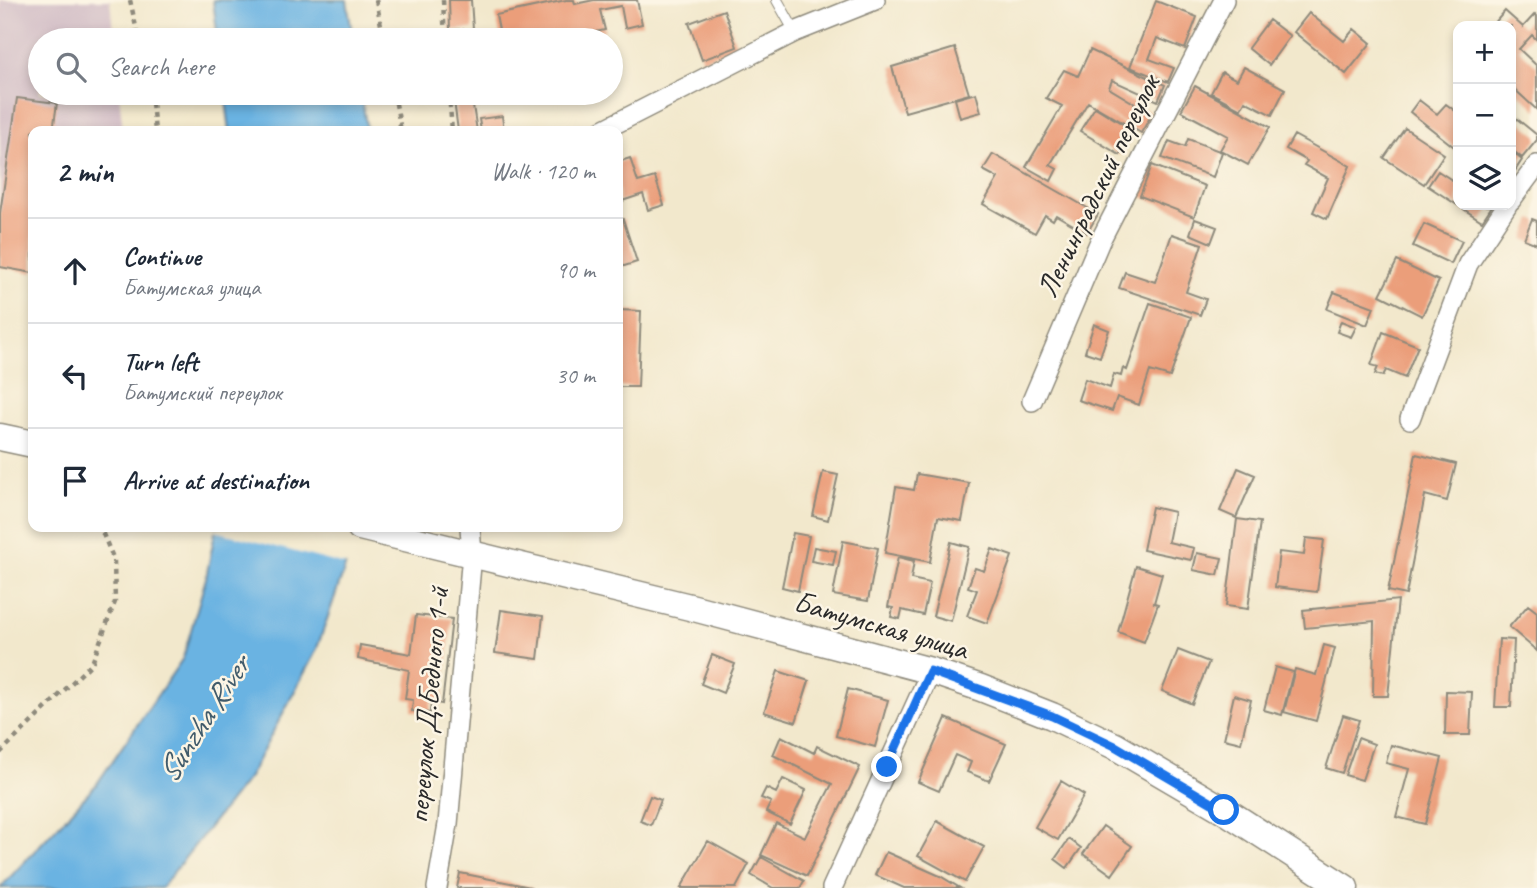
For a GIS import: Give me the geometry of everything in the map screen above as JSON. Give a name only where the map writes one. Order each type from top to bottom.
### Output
[{"type":"street","points":[[611,126],[795,32],[875,0]]},
{"type":"street","name":"Ленинградский переулок","points":[[1032,401],[1100,241],[1224,0]]},
{"type":"street","points":[[1516,193],[1537,164]]},
{"type":"street","points":[[1410,419],[1468,264],[1504,210]]},
{"type":"street","points":[[0,437],[28,443]]},
{"type":"street","name":"Батумская улица","points":[[380,532],[694,608],[930,671],[1052,716],[1115,746],[1335,880],[1359,888]]},
{"type":"street","name":"переулок Д.Бедного 1-й","points":[[437,888],[448,824],[472,555],[471,532]]},
{"type":"street","points":[[832,888],[930,671]]},
{"type":"lane","points":[[778,0],[795,32]]},
{"type":"path","points":[[130,0],[136,28]]},
{"type":"path","points":[[376,0],[382,28]]},
{"type":"path","points":[[443,0],[445,28]]},
{"type":"path","points":[[152,105],[154,126]]},
{"type":"path","points":[[396,105],[400,126]]},
{"type":"path","points":[[450,105],[452,126]]},
{"type":"path","points":[[0,753],[92,663],[114,602],[114,560],[102,532]]},
{"type":"shaded area","points":[[0,0],[110,0],[113,28],[28,28],[28,105],[120,105],[122,126],[28,126],[28,272],[0,266]]},
{"type":"water","points":[[213,0],[347,0],[351,28],[216,28]]},
{"type":"water","points":[[227,105],[363,105],[366,126],[229,126]]},
{"type":"water","name":"Sunzha River","points":[[215,532],[357,532],[316,651],[249,777],[161,888],[0,888],[96,785],[183,658],[206,578]]},
{"type":"pier","points":[[220,532],[361,532],[349,566]]},
{"type":"building","points":[[449,0],[471,0],[473,28],[450,28]]},
{"type":"building","points":[[566,0],[574,0],[575,4],[594,0],[637,0],[642,24],[625,28],[621,6],[600,10],[604,28],[499,28],[496,15]]},
{"type":"building","points":[[1156,1],[1197,17],[1185,49],[1157,38],[1149,59],[1174,68],[1168,82],[1130,67]]},
{"type":"building","points":[[724,10],[737,47],[702,60],[689,23]]},
{"type":"building","points":[[1505,11],[1523,27],[1535,14],[1537,16],[1537,40],[1532,35],[1519,49],[1537,66],[1537,110],[1516,91],[1516,21],[1496,21]]},
{"type":"building","points":[[1309,13],[1344,41],[1354,29],[1371,43],[1346,74],[1294,32]]},
{"type":"building","points":[[1269,20],[1290,36],[1269,65],[1248,48]]},
{"type":"building","points":[[955,48],[969,94],[905,112],[892,67]]},
{"type":"building","points":[[1090,50],[1165,85],[1158,101],[1112,80],[1109,88],[1152,114],[1141,133],[1088,102],[1050,165],[1057,169],[1051,181],[1026,167],[1062,106],[1046,98],[1064,70],[1078,76]]},
{"type":"building","points":[[1244,67],[1285,89],[1272,115],[1245,101],[1241,109],[1211,93],[1222,72],[1237,80]]},
{"type":"building","points":[[1195,86],[1270,127],[1248,165],[1220,150],[1228,136],[1181,111]]},
{"type":"building","points":[[976,93],[981,112],[960,118],[955,99]]},
{"type":"building","points":[[17,98],[28,99],[28,105],[57,105],[54,126],[28,126],[28,272],[0,267],[0,213]]},
{"type":"building","points":[[1419,100],[1437,114],[1446,104],[1453,109],[1453,146],[1410,112]]},
{"type":"building","points":[[455,105],[473,105],[476,126],[457,126]]},
{"type":"building","points":[[1095,107],[1134,131],[1120,155],[1080,131]]},
{"type":"building","points":[[502,116],[503,126],[480,126],[479,119]]},
{"type":"building","points":[[1516,118],[1537,135],[1537,140],[1522,158],[1516,153]]},
{"type":"building","points":[[1405,128],[1444,154],[1424,184],[1384,158]]},
{"type":"building","points":[[1294,135],[1350,166],[1327,219],[1313,212],[1328,178],[1304,165],[1307,161],[1286,149]]},
{"type":"building","points":[[1188,139],[1222,152],[1213,177],[1162,158],[1169,141],[1185,147]]},
{"type":"building","points":[[993,154],[1098,214],[1087,233],[1056,215],[1053,220],[1045,215],[1035,233],[983,204],[998,178],[983,170]]},
{"type":"building","points":[[1516,155],[1522,160],[1516,169]]},
{"type":"building","points":[[630,158],[638,182],[655,177],[664,205],[648,210],[643,194],[623,201],[623,160]]},
{"type":"building","points":[[1152,165],[1205,186],[1194,217],[1140,196]]},
{"type":"building","points":[[1438,171],[1453,181],[1453,202],[1428,186]]},
{"type":"building","points":[[1465,210],[1489,210],[1482,221]]},
{"type":"building","points":[[623,219],[637,262],[623,266]]},
{"type":"building","points":[[1195,219],[1217,227],[1211,243],[1190,234]]},
{"type":"building","points":[[1532,219],[1537,221],[1537,244],[1524,239]]},
{"type":"building","points":[[1424,224],[1462,241],[1451,264],[1413,246]]},
{"type":"building","points":[[1172,234],[1202,244],[1186,292],[1206,299],[1200,315],[1119,288],[1125,272],[1155,282]]},
{"type":"building","points":[[1397,261],[1439,281],[1422,316],[1380,295]]},
{"type":"building","points":[[1334,292],[1374,307],[1367,325],[1327,309]]},
{"type":"building","points":[[1150,303],[1191,317],[1170,377],[1150,371],[1139,405],[1117,397],[1112,411],[1078,400],[1085,379],[1110,388],[1114,374],[1121,376],[1123,368],[1127,370]]},
{"type":"building","points":[[623,310],[641,311],[638,387],[623,387]]},
{"type":"building","points":[[1341,321],[1356,327],[1351,337],[1337,332]]},
{"type":"building","points":[[1094,324],[1109,330],[1100,357],[1085,352]]},
{"type":"building","points":[[1383,332],[1418,346],[1405,378],[1386,370],[1383,376],[1375,374],[1378,367],[1371,365]]},
{"type":"building","points":[[1416,454],[1456,464],[1447,501],[1425,495],[1406,595],[1388,591]]},
{"type":"building","points":[[1238,468],[1255,475],[1236,518],[1220,511]]},
{"type":"building","points":[[823,472],[838,475],[828,520],[813,516]]},
{"type":"building","points":[[917,474],[969,483],[962,521],[938,517],[930,562],[885,553],[896,487],[914,490]]},
{"type":"building","points":[[1152,507],[1174,512],[1168,542],[1194,548],[1191,560],[1143,550]]},
{"type":"building","points":[[1237,519],[1260,522],[1248,609],[1226,606]]},
{"type":"building","points":[[793,533],[809,536],[798,591],[782,587]]},
{"type":"building","points":[[1306,538],[1324,540],[1317,592],[1275,587],[1279,552],[1304,555]]},
{"type":"building","points":[[843,541],[878,548],[868,601],[833,595]]},
{"type":"building","points":[[951,542],[969,547],[951,621],[933,616]]},
{"type":"building","points":[[814,547],[836,551],[833,565],[811,561]]},
{"type":"building","points":[[992,549],[1012,556],[987,623],[967,616],[977,590],[968,587],[975,568],[984,571]]},
{"type":"building","points":[[1197,553],[1222,558],[1218,575],[1193,570]]},
{"type":"building","points":[[898,557],[914,561],[911,579],[930,583],[923,615],[902,610],[900,619],[891,617],[893,608],[888,607]]},
{"type":"building","points":[[1136,566],[1162,574],[1154,603],[1158,604],[1144,642],[1118,632]]},
{"type":"building","points":[[1398,600],[1388,696],[1373,696],[1374,621],[1305,628],[1303,610]]},
{"type":"building","points":[[1528,605],[1537,612],[1537,651],[1509,627]]},
{"type":"building","points":[[501,610],[543,616],[538,659],[495,653]]},
{"type":"building","points":[[416,615],[452,619],[442,704],[431,702],[430,713],[412,711],[413,700],[405,699],[409,670],[358,659],[360,645],[411,654]]},
{"type":"building","points":[[1499,639],[1514,640],[1511,707],[1495,707]]},
{"type":"building","points":[[1324,645],[1335,648],[1316,721],[1284,712],[1295,669],[1316,675]]},
{"type":"building","points":[[1178,650],[1209,662],[1192,704],[1162,691]]},
{"type":"building","points":[[712,655],[735,664],[723,693],[701,684]]},
{"type":"building","points":[[1275,667],[1293,672],[1282,715],[1264,710]]},
{"type":"building","points":[[778,671],[809,681],[796,722],[764,712]]},
{"type":"building","points":[[848,689],[888,700],[875,747],[836,736]]},
{"type":"building","points":[[1446,691],[1472,692],[1470,735],[1445,735]]},
{"type":"building","points":[[1234,695],[1251,700],[1241,743],[1224,739]]},
{"type":"building","points":[[1343,715],[1359,720],[1342,773],[1326,768]]},
{"type":"building","points":[[946,718],[1006,744],[989,781],[967,772],[971,762],[955,755],[939,791],[918,782]]},
{"type":"building","points":[[781,736],[814,753],[817,746],[860,767],[807,876],[761,855],[776,823],[805,837],[832,784],[773,755]]},
{"type":"building","points":[[1358,738],[1374,744],[1362,780],[1345,775]]},
{"type":"building","points":[[1391,745],[1442,758],[1425,824],[1396,817],[1409,769],[1386,763]]},
{"type":"building","points":[[783,779],[806,790],[790,824],[766,812],[771,802],[761,798],[766,788],[776,793]]},
{"type":"building","points":[[1061,781],[1084,795],[1058,840],[1035,827]]},
{"type":"building","points":[[650,796],[661,800],[651,825],[640,821]]},
{"type":"building","points":[[937,821],[984,847],[965,882],[918,856]]},
{"type":"building","points":[[1103,826],[1132,846],[1112,875],[1083,854]]},
{"type":"building","points":[[1069,839],[1081,848],[1067,868],[1055,859]]},
{"type":"building","points":[[708,841],[749,864],[736,888],[681,888]]},
{"type":"building","points":[[886,852],[960,888],[904,888],[875,875]]},
{"type":"building","points":[[761,857],[804,881],[800,888],[773,888],[751,875]]},
{"type":"building","points":[[460,873],[531,887],[531,888],[457,888]]},
{"type":"route","points":[[887,767],[930,671],[1052,716],[1115,746],[1224,810]]}]
